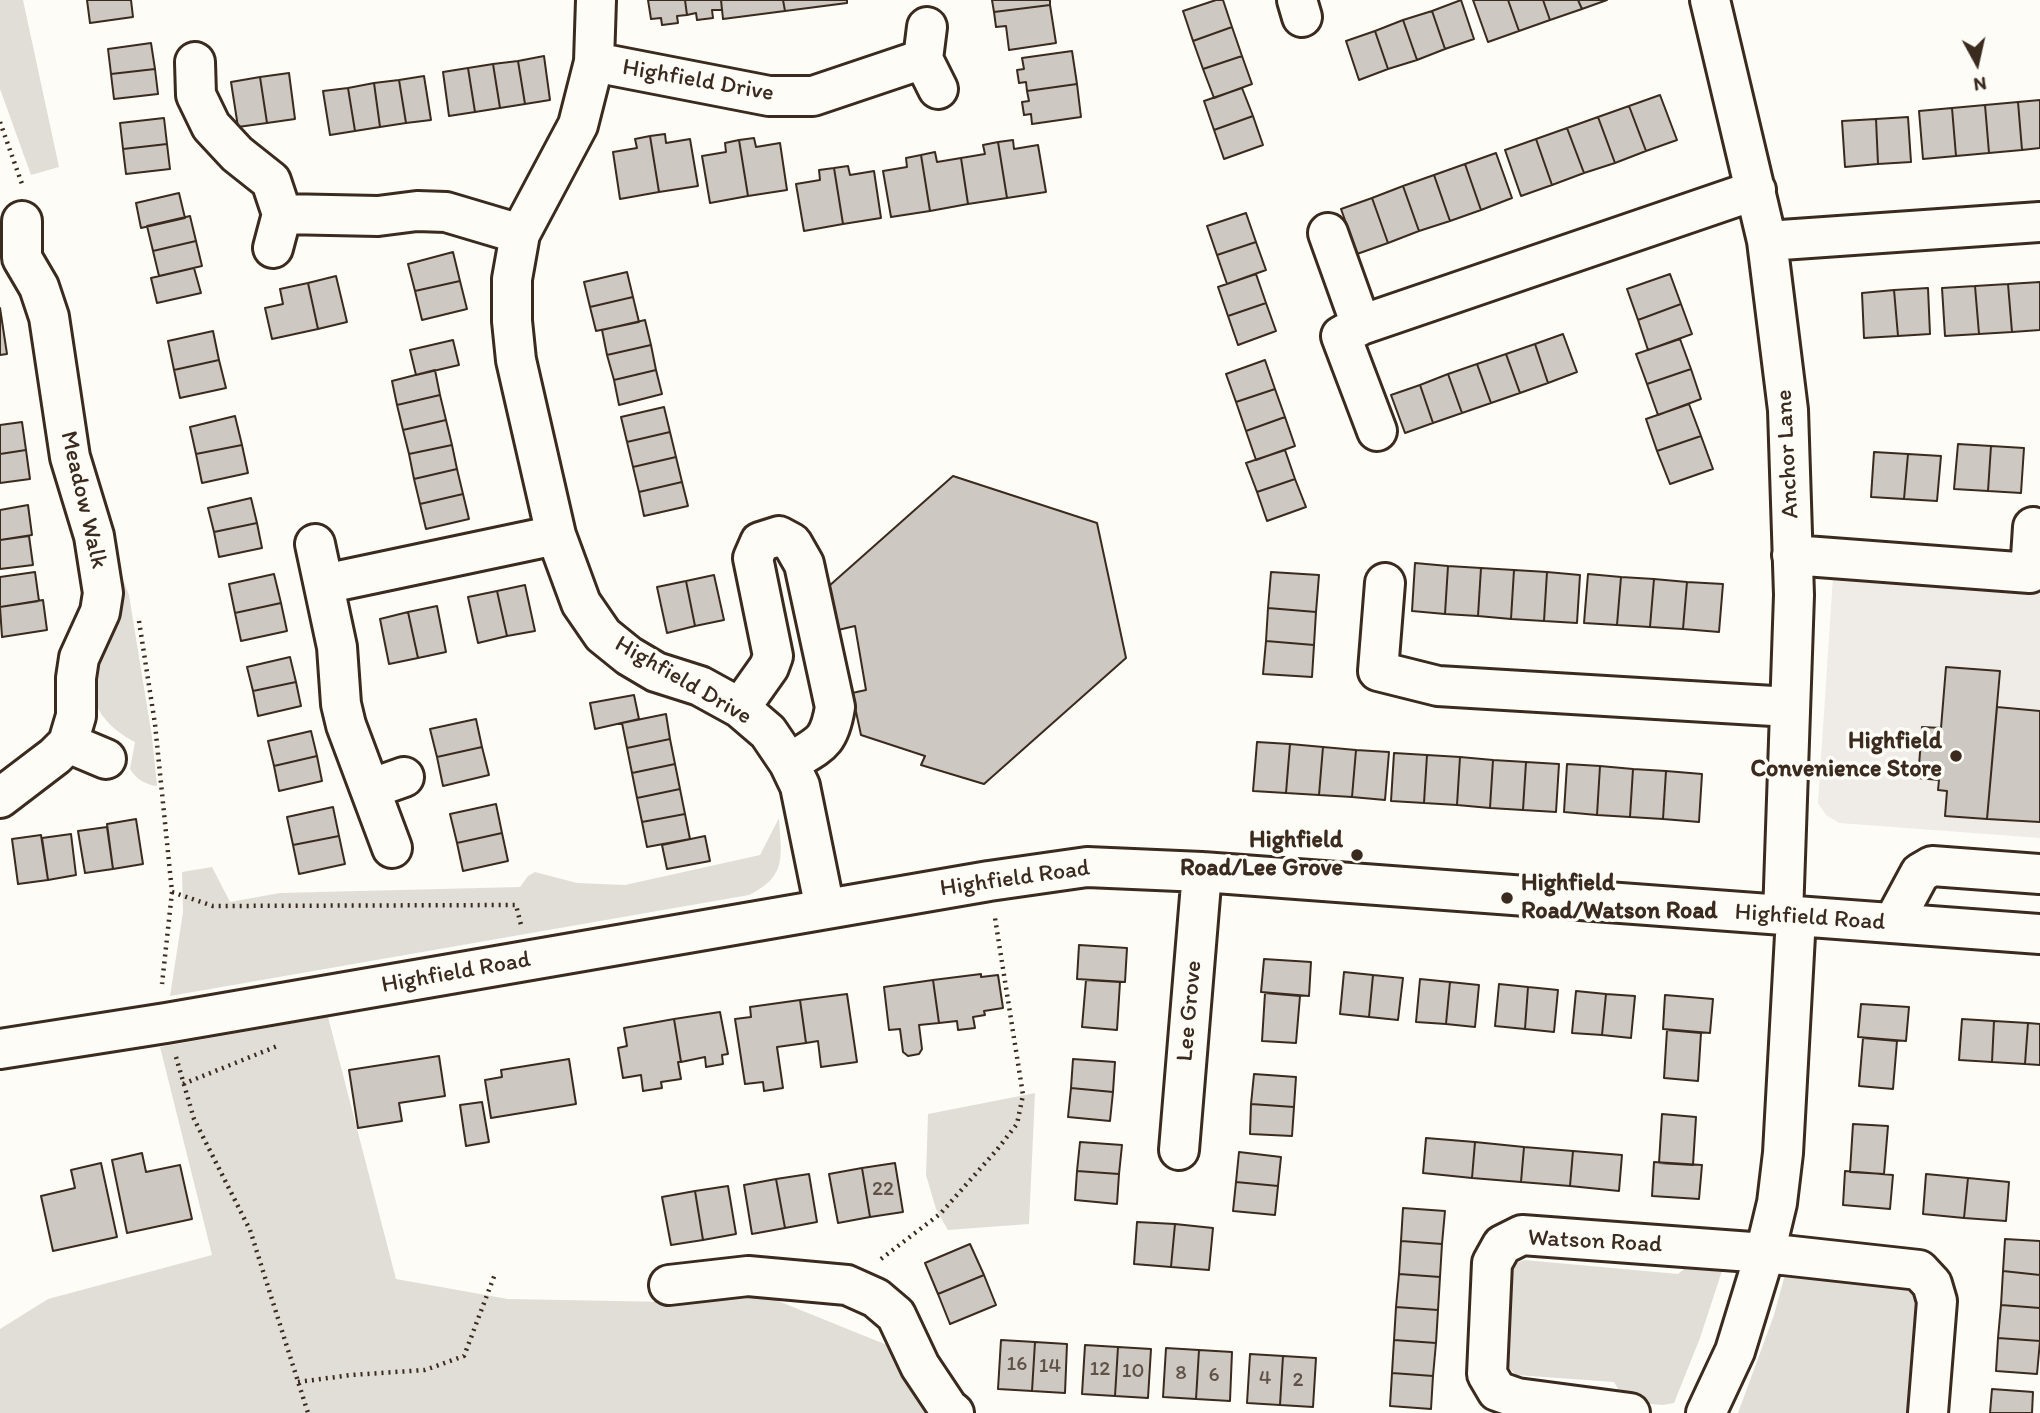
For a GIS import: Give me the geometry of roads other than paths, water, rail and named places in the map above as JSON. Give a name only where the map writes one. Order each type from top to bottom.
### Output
[{"type":"street","name":"Highfield Drive","points":[[596,0],[594,62],[578,125],[520,234],[512,279],[516,359],[556,535],[581,603],[603,635],[629,656],[656,671],[700,687],[740,708],[768,732],[789,763],[800,786],[825,909]]},
{"type":"street","name":"Anchor Lane","points":[[1710,0],[1767,241],[1788,410],[1793,555],[1790,917]]},
{"type":"street","name":"Highfield Drive","points":[[594,62],[769,96],[813,96],[929,58]]},
{"type":"street","points":[[195,62],[196,95],[211,126],[237,154],[275,214],[378,216],[417,211],[446,212],[520,234]]},
{"type":"street","points":[[1377,431],[1341,336],[1361,326],[1756,190]]},
{"type":"street","name":"Meadow Walk","points":[[22,221],[11,260],[39,287],[49,317],[70,457],[94,536],[103,593],[100,612],[79,659],[76,716],[68,743]]},
{"type":"street","points":[[1767,241],[2040,222]]},
{"type":"street","points":[[1328,233],[1361,326]]},
{"type":"street","points":[[1793,555],[2030,573],[2033,527]]},
{"type":"street","points":[[324,584],[556,535]]},
{"type":"street","points":[[740,708],[769,667],[773,656],[753,558],[760,542],[779,536],[792,543],[804,564],[835,707],[831,729],[822,742],[789,763]]},
{"type":"street","points":[[315,544],[337,646],[341,704],[346,725],[387,783],[392,848]]},
{"type":"street","points":[[1385,583],[1378,671],[1438,686],[1790,707]]},
{"type":"street","points":[[0,799],[68,743],[106,759]]},
{"type":"street","points":[[1893,923],[1920,873],[1932,866],[2040,874]]},
{"type":"street","name":"Highfield Road","points":[[0,1049],[166,1023],[989,881],[1087,867],[1202,872],[2040,934]]},
{"type":"street","name":"Lee Grove","points":[[1179,1150],[1202,872]]},
{"type":"street","points":[[1706,1413],[1735,1351],[1765,1253],[1777,1203],[1783,1153],[1790,917]]},
{"type":"street","name":"Watson Road","points":[[1630,1413],[1517,1398],[1497,1391],[1487,1374],[1492,1263],[1502,1245],[1522,1236],[1765,1253],[1919,1270],[1932,1284],[1937,1301],[1928,1413]]},
{"type":"street","points":[[669,1285],[748,1276],[847,1285],[876,1298],[896,1315],[920,1366],[954,1413]]},
{"type":"place","name":"Highfield Convenience Store","points":[[1956,756]]},
{"type":"place","name":"Highfield Road/Lee Grove","points":[[1357,855]]},
{"type":"place","name":"Highfield Road/Watson Road","points":[[1507,898]]}]
